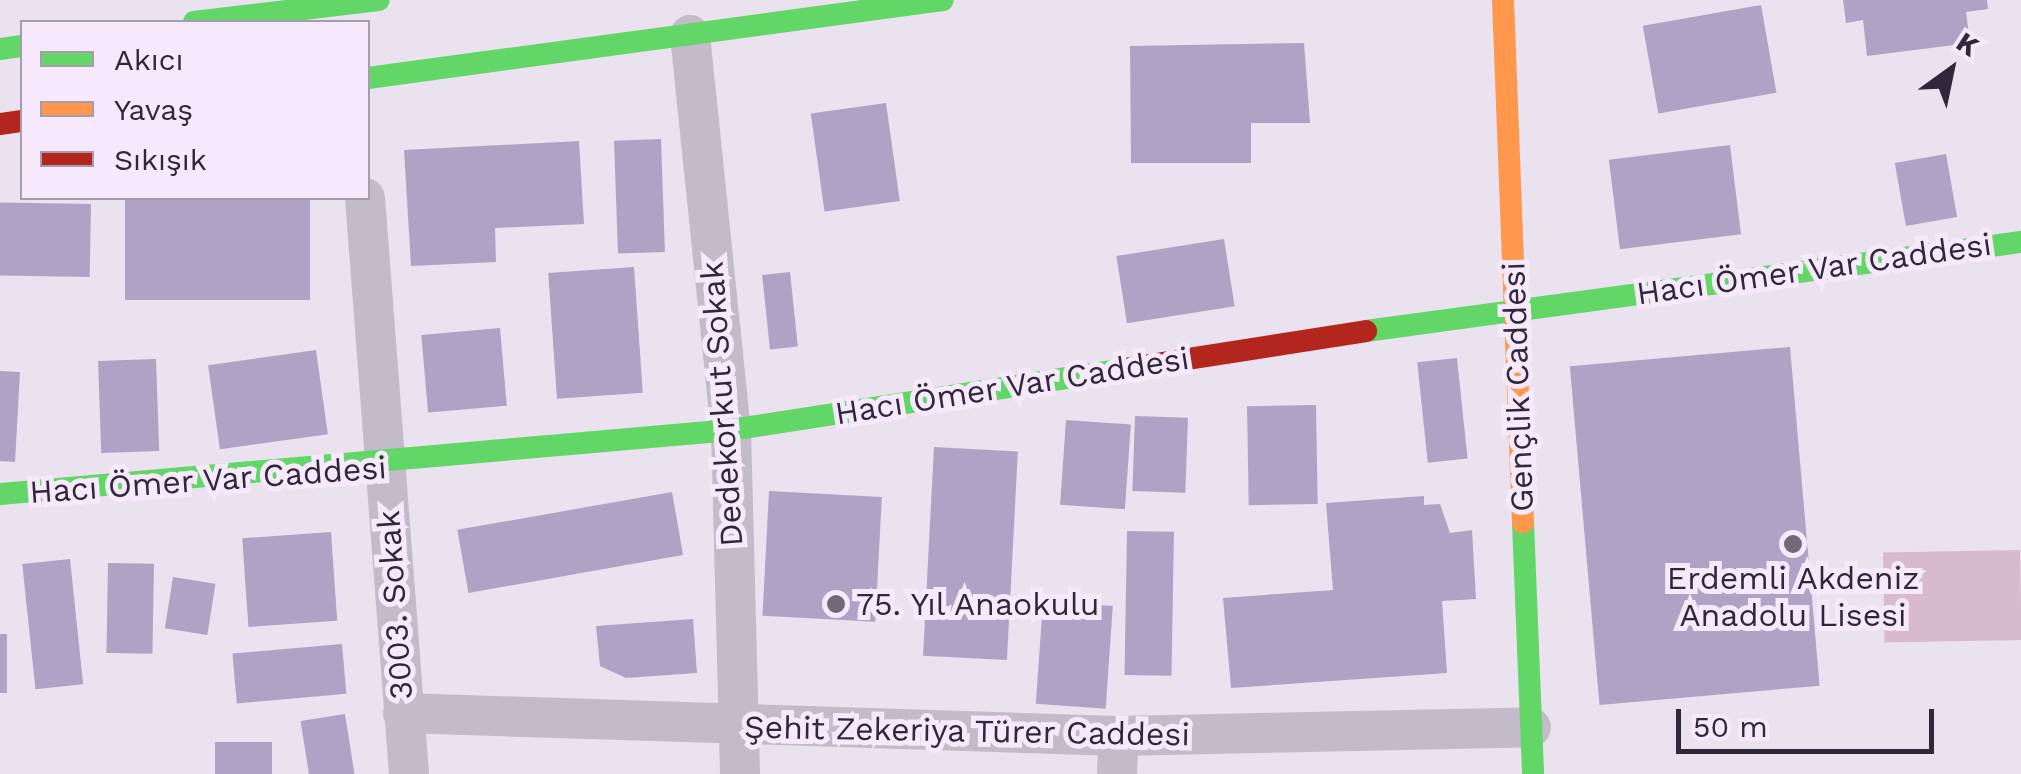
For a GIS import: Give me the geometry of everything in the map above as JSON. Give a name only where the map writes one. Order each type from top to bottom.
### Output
[{"type":"main road","points":[[200,20],[238,8],[379,0]]},
{"type":"main road","points":[[370,78],[943,0]]},
{"type":"main road","name":"Gençlik Caddesi","points":[[1503,0],[1533,774]]},
{"type":"main road","name":"Hacı Ömer Var Caddesi","points":[[0,494],[384,468],[730,430],[1515,308],[2021,242]]},
{"type":"street","name":"Dedekorkut Sokak","points":[[690,35],[730,430],[735,728],[740,774]]},
{"type":"street","name":"3003. Sokak","points":[[365,200],[409,774]]},
{"type":"street","name":"Şehit Zekeriya Türer Caddesi","points":[[403,713],[735,728],[1118,755],[1531,727]]},
{"type":"shaded area","points":[[2020,550],[2021,640],[1885,642],[1883,552]]},
{"type":"building","points":[[1843,0],[1987,0],[1988,9],[1966,12],[1970,43],[1867,56],[1863,20],[1846,23]]},
{"type":"building","points":[[1761,5],[1776,93],[1658,113],[1643,26]]},
{"type":"building","points":[[1304,43],[1310,123],[1251,123],[1251,163],[1131,163],[1130,46]]},
{"type":"building","points":[[886,103],[900,201],[825,212],[811,114]]},
{"type":"building","points":[[661,139],[665,252],[618,254],[614,141]]},
{"type":"building","points":[[579,141],[584,224],[495,228],[496,262],[411,266],[404,150]]},
{"type":"building","points":[[1730,145],[1741,234],[1620,249],[1609,160]]},
{"type":"building","points":[[1946,154],[1957,217],[1906,226],[1895,163]]},
{"type":"building","points":[[125,200],[310,200],[310,300],[125,300]]},
{"type":"building","points":[[0,202],[91,204],[90,277],[0,275]]},
{"type":"building","points":[[1224,239],[1235,306],[1127,323],[1116,256]]},
{"type":"building","points":[[634,267],[643,393],[557,399],[548,273]]},
{"type":"building","points":[[790,272],[798,347],[770,350],[762,275]]},
{"type":"building","points":[[500,328],[507,406],[428,413],[421,335]]},
{"type":"building","points":[[1790,347],[1820,686],[1599,705],[1570,366]]},
{"type":"building","points":[[316,350],[328,434],[220,449],[208,365]]},
{"type":"building","points":[[1457,358],[1468,458],[1428,463],[1417,362]]},
{"type":"building","points":[[156,359],[159,451],[101,453],[98,361]]},
{"type":"building","points":[[0,371],[20,372],[15,462],[0,461]]},
{"type":"building","points":[[1316,405],[1318,504],[1249,505],[1247,406]]},
{"type":"building","points":[[1135,416],[1188,418],[1185,493],[1132,491]]},
{"type":"building","points":[[1066,420],[1131,425],[1125,509],[1060,505]]},
{"type":"building","points":[[934,447],[1018,451],[1007,660],[923,656]]},
{"type":"building","points":[[769,491],[882,497],[875,622],[762,616]]},
{"type":"building","points":[[672,492],[683,555],[468,593],[457,530]]},
{"type":"building","points":[[1424,496],[1424,505],[1440,504],[1450,533],[1472,530],[1476,599],[1442,601],[1447,673],[1231,688],[1223,598],[1333,590],[1326,503]]},
{"type":"building","points":[[1127,531],[1174,532],[1171,676],[1124,675]]},
{"type":"building","points":[[331,532],[337,621],[248,627],[242,538]]},
{"type":"building","points":[[70,559],[83,684],[35,689],[22,564]]},
{"type":"building","points":[[108,563],[154,564],[152,654],[106,653]]},
{"type":"building","points":[[173,577],[215,584],[207,635],[165,628]]},
{"type":"building","points":[[1043,601],[1113,606],[1106,709],[1036,704]]},
{"type":"building","points":[[693,619],[697,673],[626,678],[600,666],[596,626]]},
{"type":"building","points":[[0,634],[7,634],[7,693],[0,693]]},
{"type":"building","points":[[342,644],[346,694],[237,703],[232,654]]},
{"type":"building","points":[[345,714],[355,774],[309,774],[301,721]]},
{"type":"building","points":[[215,742],[272,742],[272,774],[215,774]]},
{"type":"traffic: fast","points":[[211,20],[379,0]]},
{"type":"traffic: fast","points":[[370,78],[943,0]]},
{"type":"traffic: fast","points":[[0,49],[20,46]]},
{"type":"traffic: fast","points":[[1366,331],[2021,242]]},
{"type":"traffic: fast","points":[[0,494],[731,430],[1130,368]]},
{"type":"traffic: fast","points":[[1523,523],[1533,774]]},
{"type":"traffic: slow","points":[[1503,0],[1523,523]]},
{"type":"traffic: jam","points":[[0,124],[20,121]]},
{"type":"traffic: jam","points":[[1130,368],[1366,331]]},
{"type":"place","name":"Erdemli Akdeniz Anadolu Lisesi","points":[[1793,544]]},
{"type":"place","name":"75. Yıl Anaokulu","points":[[836,604]]}]
